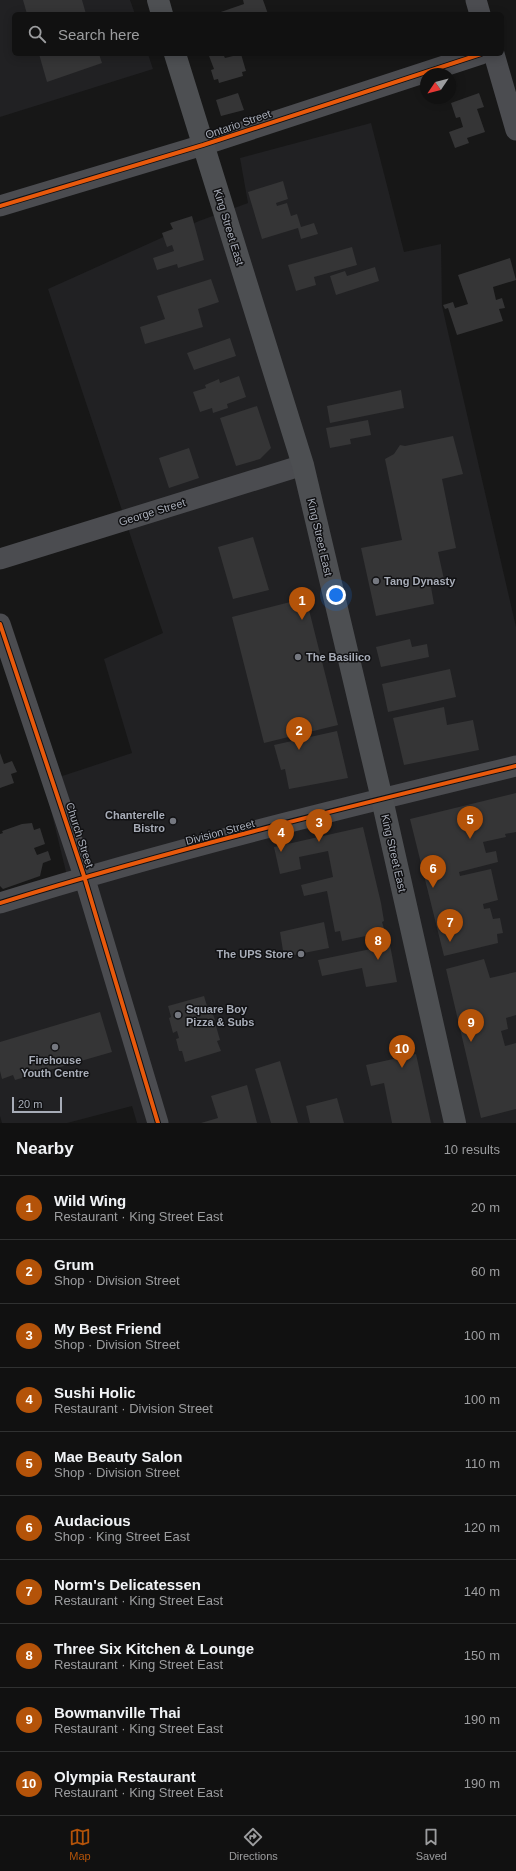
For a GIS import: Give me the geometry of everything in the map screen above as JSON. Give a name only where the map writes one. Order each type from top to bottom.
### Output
[{"type":"main road","points":[[158,0],[161,12]]},
{"type":"main road","name":"King Street East","points":[[176,56],[303,465],[382,799],[455,1123]]},
{"type":"street","points":[[476,0],[479,12]]},
{"type":"street","name":"Ontario Street","points":[[0,206],[203,145],[475,56]]},
{"type":"street","points":[[495,56],[516,130]]},
{"type":"street","name":"George Street","points":[[0,559],[303,465]]},
{"type":"street","name":"Church Street","points":[[0,624],[84,876],[158,1123]]},
{"type":"street","name":"Division Street","points":[[0,903],[84,876],[516,766]]},
{"type":"shaded area","points":[[0,0],[130,0],[134,12],[12,12],[12,56],[149,56],[153,69],[0,117]]},
{"type":"shaded area","points":[[371,123],[404,252],[441,244],[442,306],[516,627],[516,1123],[137,1123],[132,1106],[67,1123],[2,1123],[0,1116],[0,894],[67,876],[44,782],[132,753],[104,659],[163,633],[48,289],[199,221],[248,203],[240,158]]},
{"type":"building","points":[[23,0],[82,0],[85,12],[26,12]]},
{"type":"building","points":[[243,0],[263,0],[267,12],[221,12],[244,4]]},
{"type":"building","points":[[40,56],[100,56],[102,63],[47,82]]},
{"type":"building","points":[[209,56],[224,56],[225,58],[242,56],[246,71],[242,72],[243,76],[219,83],[218,79],[214,80],[211,70],[214,69]]},
{"type":"building","points":[[238,93],[244,110],[221,116],[216,100]]},
{"type":"building","points":[[479,93],[484,107],[477,109],[485,132],[467,138],[469,143],[455,148],[449,132],[463,127],[460,117],[456,118],[451,104],[456,104],[456,101]]},
{"type":"building","points":[[283,181],[288,199],[276,203],[277,206],[287,203],[291,216],[297,214],[301,227],[314,223],[318,234],[301,239],[298,228],[262,239],[248,192]]},
{"type":"building","points":[[192,216],[204,260],[178,268],[177,264],[157,270],[153,258],[174,251],[172,245],[167,247],[162,233],[173,229],[170,223]]},
{"type":"building","points":[[352,247],[357,265],[314,277],[316,285],[296,291],[288,265]]},
{"type":"building","points":[[510,258],[516,280],[493,287],[496,300],[502,298],[505,308],[499,309],[503,321],[457,335],[448,308],[445,309],[443,305],[453,302],[455,308],[468,304],[458,275]]},
{"type":"building","points":[[375,267],[379,281],[336,295],[330,276],[345,271],[347,276]]},
{"type":"building","points":[[211,279],[219,302],[198,309],[203,327],[145,344],[140,327],[165,319],[157,296]]},
{"type":"building","points":[[230,338],[236,356],[194,370],[187,353]]},
{"type":"building","points":[[239,376],[246,397],[227,404],[228,408],[213,413],[212,408],[200,412],[193,392],[206,388],[205,385],[219,379],[220,383]]},
{"type":"building","points":[[401,390],[404,408],[330,423],[327,406]]},
{"type":"building","points":[[257,406],[271,448],[260,459],[236,466],[220,418]]},
{"type":"building","points":[[368,420],[371,435],[350,439],[351,444],[330,448],[326,428]]},
{"type":"building","points":[[453,436],[463,474],[442,479],[456,548],[438,552],[445,584],[431,587],[434,604],[376,616],[361,548],[402,540],[385,459],[394,454],[400,445],[405,446]]},
{"type":"building","points":[[189,448],[199,478],[169,488],[159,458]]},
{"type":"building","points":[[253,537],[269,590],[233,599],[218,547]]},
{"type":"building","points":[[306,598],[338,725],[264,743],[232,617]]},
{"type":"building","points":[[410,639],[412,647],[427,644],[429,657],[381,667],[376,647]]},
{"type":"building","points":[[450,669],[456,697],[388,712],[382,684]]},
{"type":"building","points":[[444,707],[447,725],[473,720],[479,750],[404,765],[393,718]]},
{"type":"building","points":[[337,731],[348,778],[289,789],[285,769],[281,770],[274,745]]},
{"type":"building","points":[[0,753],[4,764],[12,761],[17,772],[11,774],[14,783],[0,788]]},
{"type":"building","points":[[516,793],[516,832],[505,834],[506,837],[483,842],[486,853],[496,851],[498,862],[459,872],[460,876],[491,869],[498,900],[483,904],[484,909],[490,908],[493,919],[500,918],[503,933],[497,934],[498,943],[444,956],[410,819]]},
{"type":"building","points":[[32,823],[34,830],[40,828],[45,844],[34,848],[37,855],[48,851],[51,860],[43,863],[40,876],[3,889],[0,886],[0,834],[3,833],[2,831],[22,824]]},
{"type":"building","points":[[363,827],[381,903],[384,921],[382,922],[385,932],[342,941],[340,931],[335,932],[327,891],[304,896],[301,885],[333,877],[328,851],[299,857],[301,869],[280,874],[274,847]]},
{"type":"building","points":[[324,922],[329,948],[284,957],[280,932]]},
{"type":"building","points":[[390,945],[397,982],[366,987],[362,968],[322,976],[318,960]]},
{"type":"building","points":[[484,959],[490,978],[516,972],[516,1015],[506,1018],[508,1029],[501,1031],[505,1046],[516,1043],[516,1109],[481,1118],[446,969]]},
{"type":"building","points":[[204,996],[207,1006],[210,1006],[215,1020],[212,1021],[213,1026],[216,1026],[220,1040],[217,1041],[221,1051],[185,1062],[182,1051],[179,1051],[176,1039],[179,1038],[177,1031],[173,1033],[169,1018],[171,1017],[168,1006]]},
{"type":"building","name":"Firehouse Youth Centre","points":[[100,1012],[112,1052],[15,1080],[13,1075],[2,1079],[0,1071],[0,1042]]},
{"type":"building","points":[[416,1054],[431,1123],[392,1123],[384,1083],[371,1086],[366,1065]]},
{"type":"building","points":[[280,1061],[298,1123],[271,1123],[255,1069]]},
{"type":"building","points":[[247,1085],[257,1123],[201,1123],[218,1118],[211,1096]]},
{"type":"building","points":[[337,1098],[344,1123],[310,1123],[306,1106]]},
{"type":"cycle path","points":[[0,206],[203,145],[475,56]]},
{"type":"cycle path","points":[[0,624],[84,876],[158,1123]]},
{"type":"cycle path","points":[[0,903],[192,847],[516,766]]},
{"type":"place","name":"Tang Dynasty","points":[[376,581]]},
{"type":"place","name":"Wild Wing","points":[[302,620]]},
{"type":"place","name":"The Basilico","points":[[298,657]]},
{"type":"place","name":"Grum","points":[[299,750]]},
{"type":"place","name":"Chanterelle Bistro","points":[[173,821]]},
{"type":"place","name":"Mae Beauty Salon","points":[[470,839]]},
{"type":"place","name":"My Best Friend","points":[[319,842]]},
{"type":"place","name":"Sushi Holic","points":[[281,852]]},
{"type":"place","name":"Audacious","points":[[433,888]]},
{"type":"place","name":"Norm's Delicatessen","points":[[450,942]]},
{"type":"place","name":"The UPS Store","points":[[301,954]]},
{"type":"place","name":"Three Six Kitchen & Lounge","points":[[378,960]]},
{"type":"place","name":"Square Boy Pizza & Subs","points":[[178,1015]]},
{"type":"place","name":"Bowmanville Thai","points":[[471,1042]]},
{"type":"place","name":"Firehouse Youth Centre","points":[[55,1047]]},
{"type":"place","name":"Olympia Restaurant","points":[[402,1068]]}]
